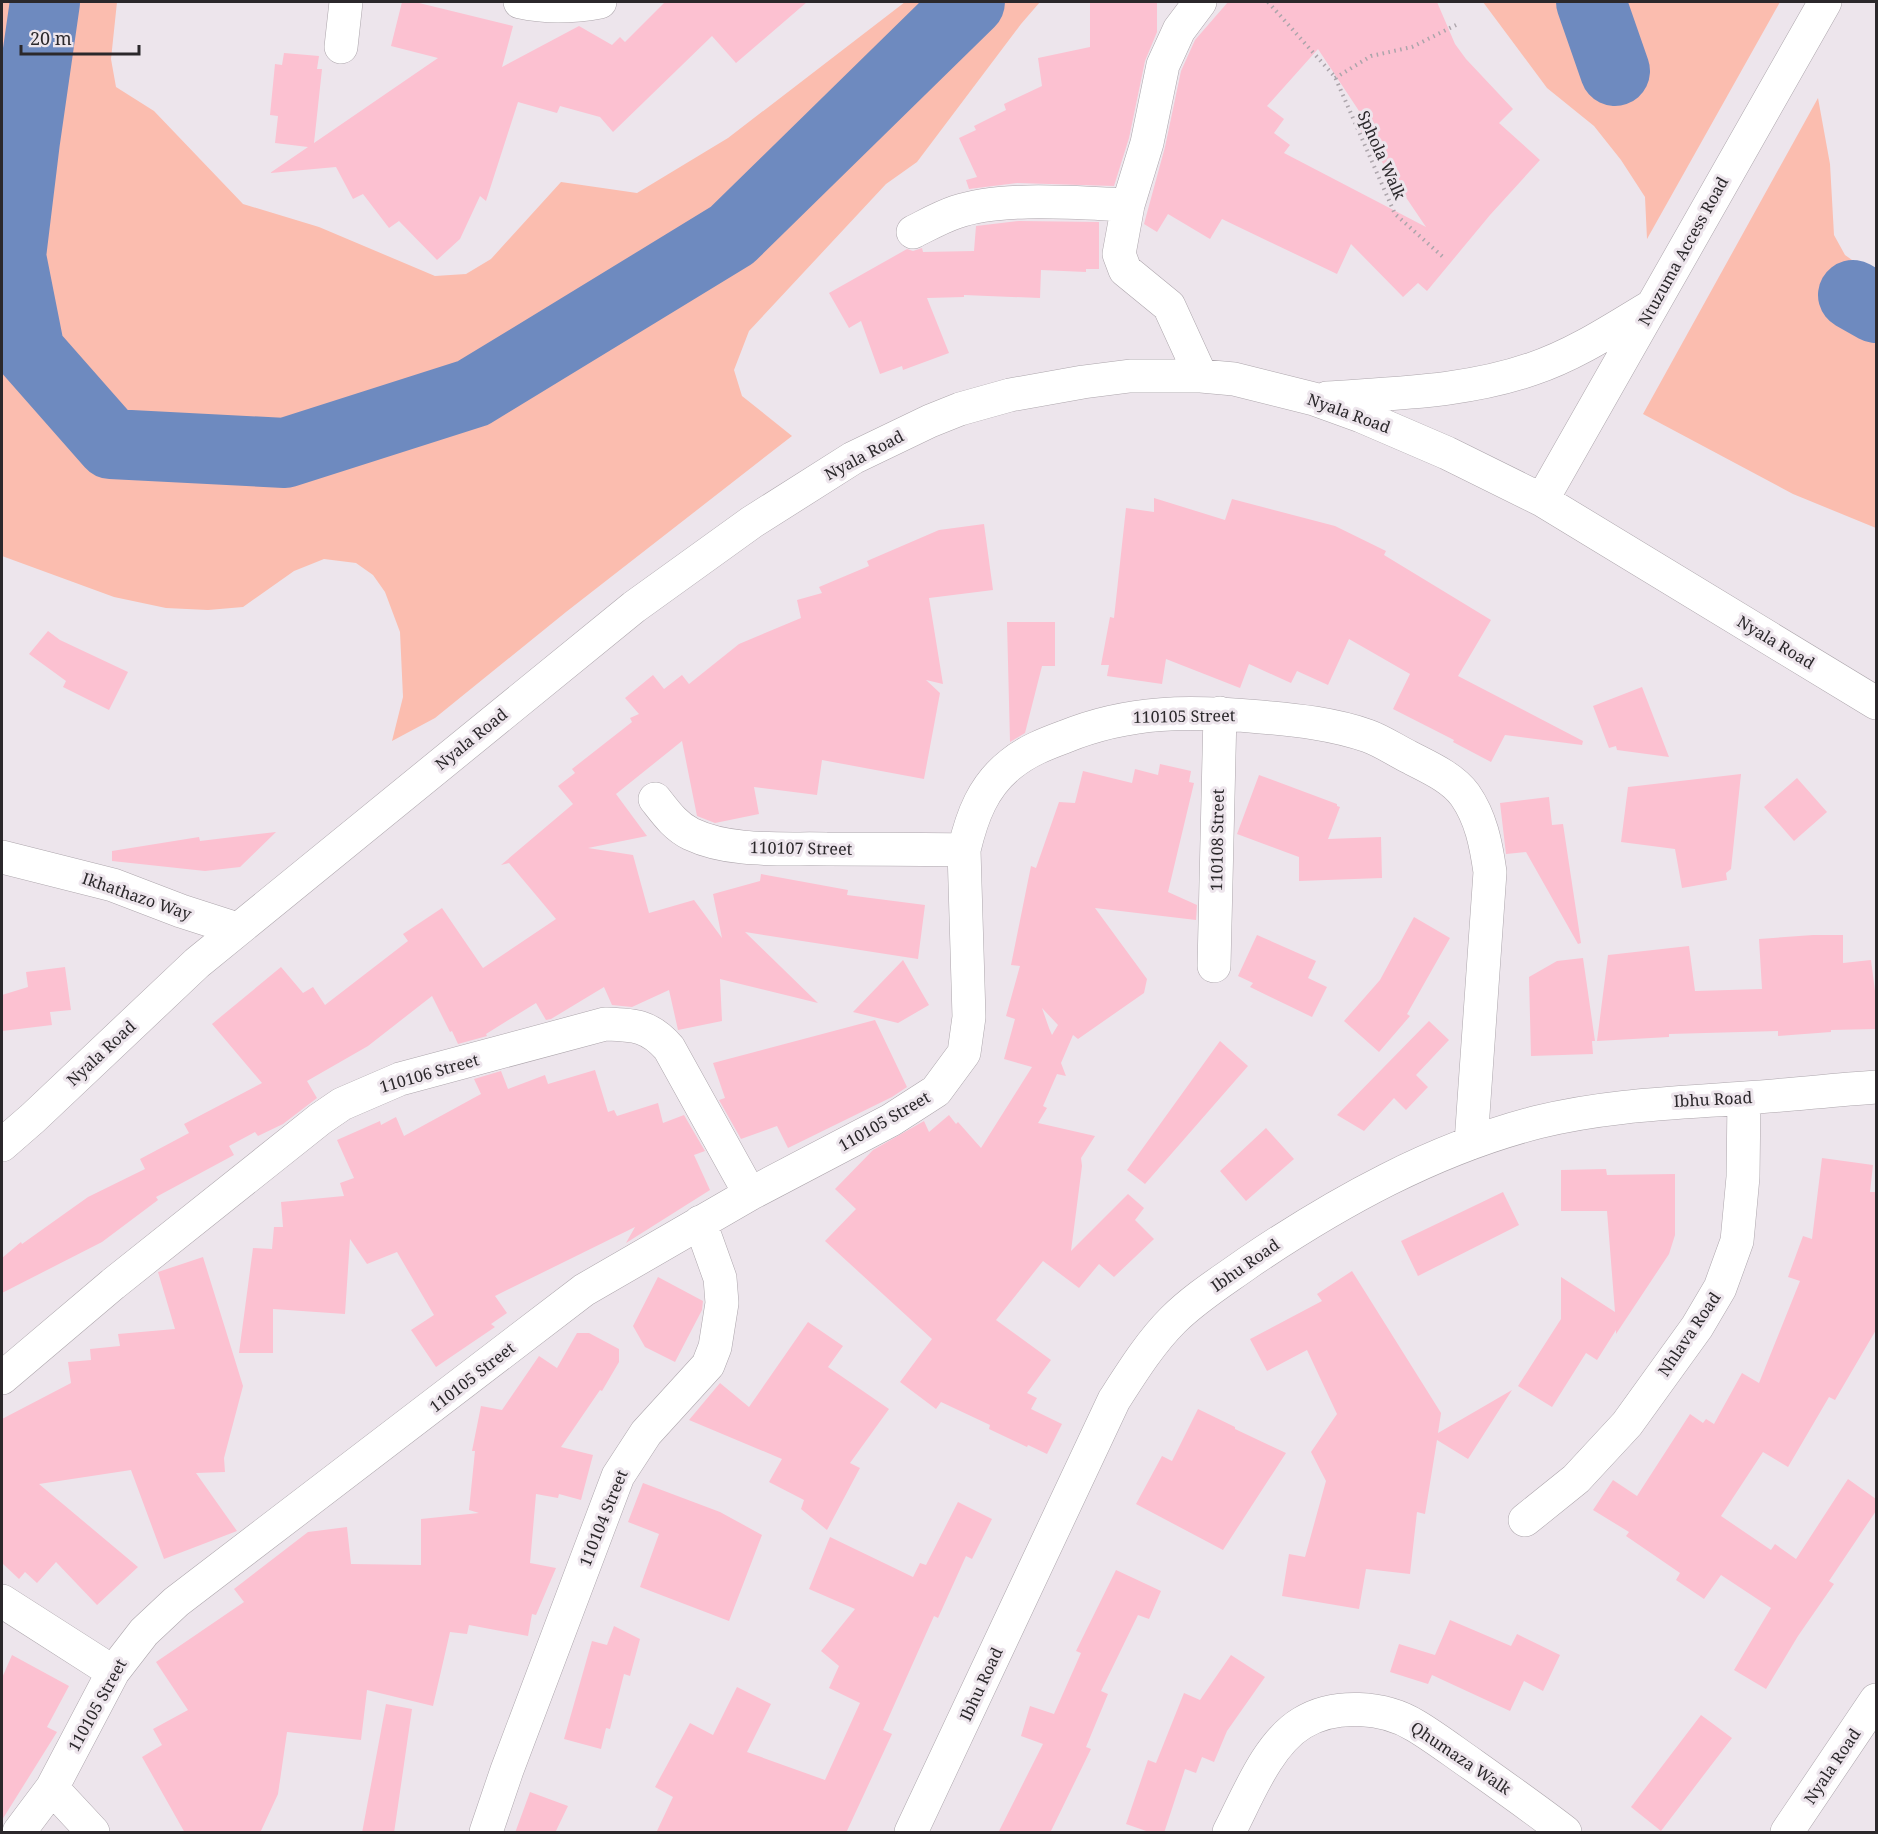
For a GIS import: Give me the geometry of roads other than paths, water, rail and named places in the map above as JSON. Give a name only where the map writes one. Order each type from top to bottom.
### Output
[{"type":"street","points":[[341,47],[346,2]]},
{"type":"street","points":[[520,2],[572,7],[600,2]]},
{"type":"street","points":[[1200,2],[1179,30],[1163,65],[1147,143],[1128,205],[1119,254],[1125,270],[1169,306],[1201,376]]},
{"type":"street","name":"Ntuzuma Access Road","points":[[1542,500],[1825,2]]},
{"type":"street","points":[[914,232],[956,212],[980,207],[1042,202],[1128,205]]},
{"type":"street","points":[[1314,399],[1446,389],[1496,380],[1533,369],[1568,354],[1653,305]]},
{"type":"street","name":"Nyala Road","points":[[2,1145],[197,963],[237,929],[634,608],[752,522],[853,458],[930,421],[960,409],[1010,395],[1130,376],[1201,376],[1234,379],[1314,399],[1416,440],[1542,500],[1876,704]]},
{"type":"street","name":"110105 Street","points":[[19,1833],[52,1788],[113,1672],[144,1632],[176,1602],[584,1290],[750,1194],[891,1120],[936,1091],[964,1053],[969,1017],[964,850],[977,805],[988,788],[1010,765],[1033,749],[1087,728],[1124,718],[1158,714],[1220,713],[1293,720],[1335,727],[1369,737],[1446,777],[1464,794],[1484,836],[1490,872],[1471,1143]]},
{"type":"street","name":"110108 Street","points":[[1214,966],[1220,713]]},
{"type":"street","name":"110107 Street","points":[[655,799],[679,827],[691,834],[725,844],[782,848],[964,850]]},
{"type":"street","name":"Ikhathazo Way","points":[[2,857],[113,885],[237,929]]},
{"type":"street","name":"110106 Street","points":[[2,1378],[113,1284],[320,1119],[342,1104],[400,1079],[605,1024],[630,1025],[648,1029],[669,1048],[750,1194]]},
{"type":"street","name":"Ibhu Road","points":[[911,1833],[1114,1400],[1141,1359],[1173,1320],[1207,1292],[1300,1228],[1355,1195],[1471,1143],[1539,1122],[1603,1110],[1674,1101],[1744,1098],[1876,1087]]},
{"type":"street","name":"Nhlava Road","points":[[1525,1520],[1576,1479],[1627,1424],[1697,1327],[1720,1288],[1737,1241],[1743,1177],[1744,1098]]},
{"type":"street","name":"110104 Street","points":[[486,1833],[507,1770],[618,1476],[646,1433],[708,1365],[715,1347],[722,1303],[720,1278],[700,1222]]},
{"type":"street","points":[[2,1600],[113,1672]]},
{"type":"street","name":"Nyala Road","points":[[1787,1833],[1876,1700]]},
{"type":"street","name":"Qhumaza Walk","points":[[1229,1833],[1272,1751],[1302,1723],[1323,1714],[1344,1710],[1370,1710],[1392,1715],[1414,1725],[1515,1794],[1565,1833]]},
{"type":"street","points":[[52,1788],[93,1833]]},
{"type":"waterway","points":[[45,2],[11,256],[30,352],[111,444],[285,453],[473,393],[732,235],[970,2]]},
{"type":"waterway","points":[[1591,2],[1615,71]]},
{"type":"waterway","points":[[1853,295],[1876,308]]}]
